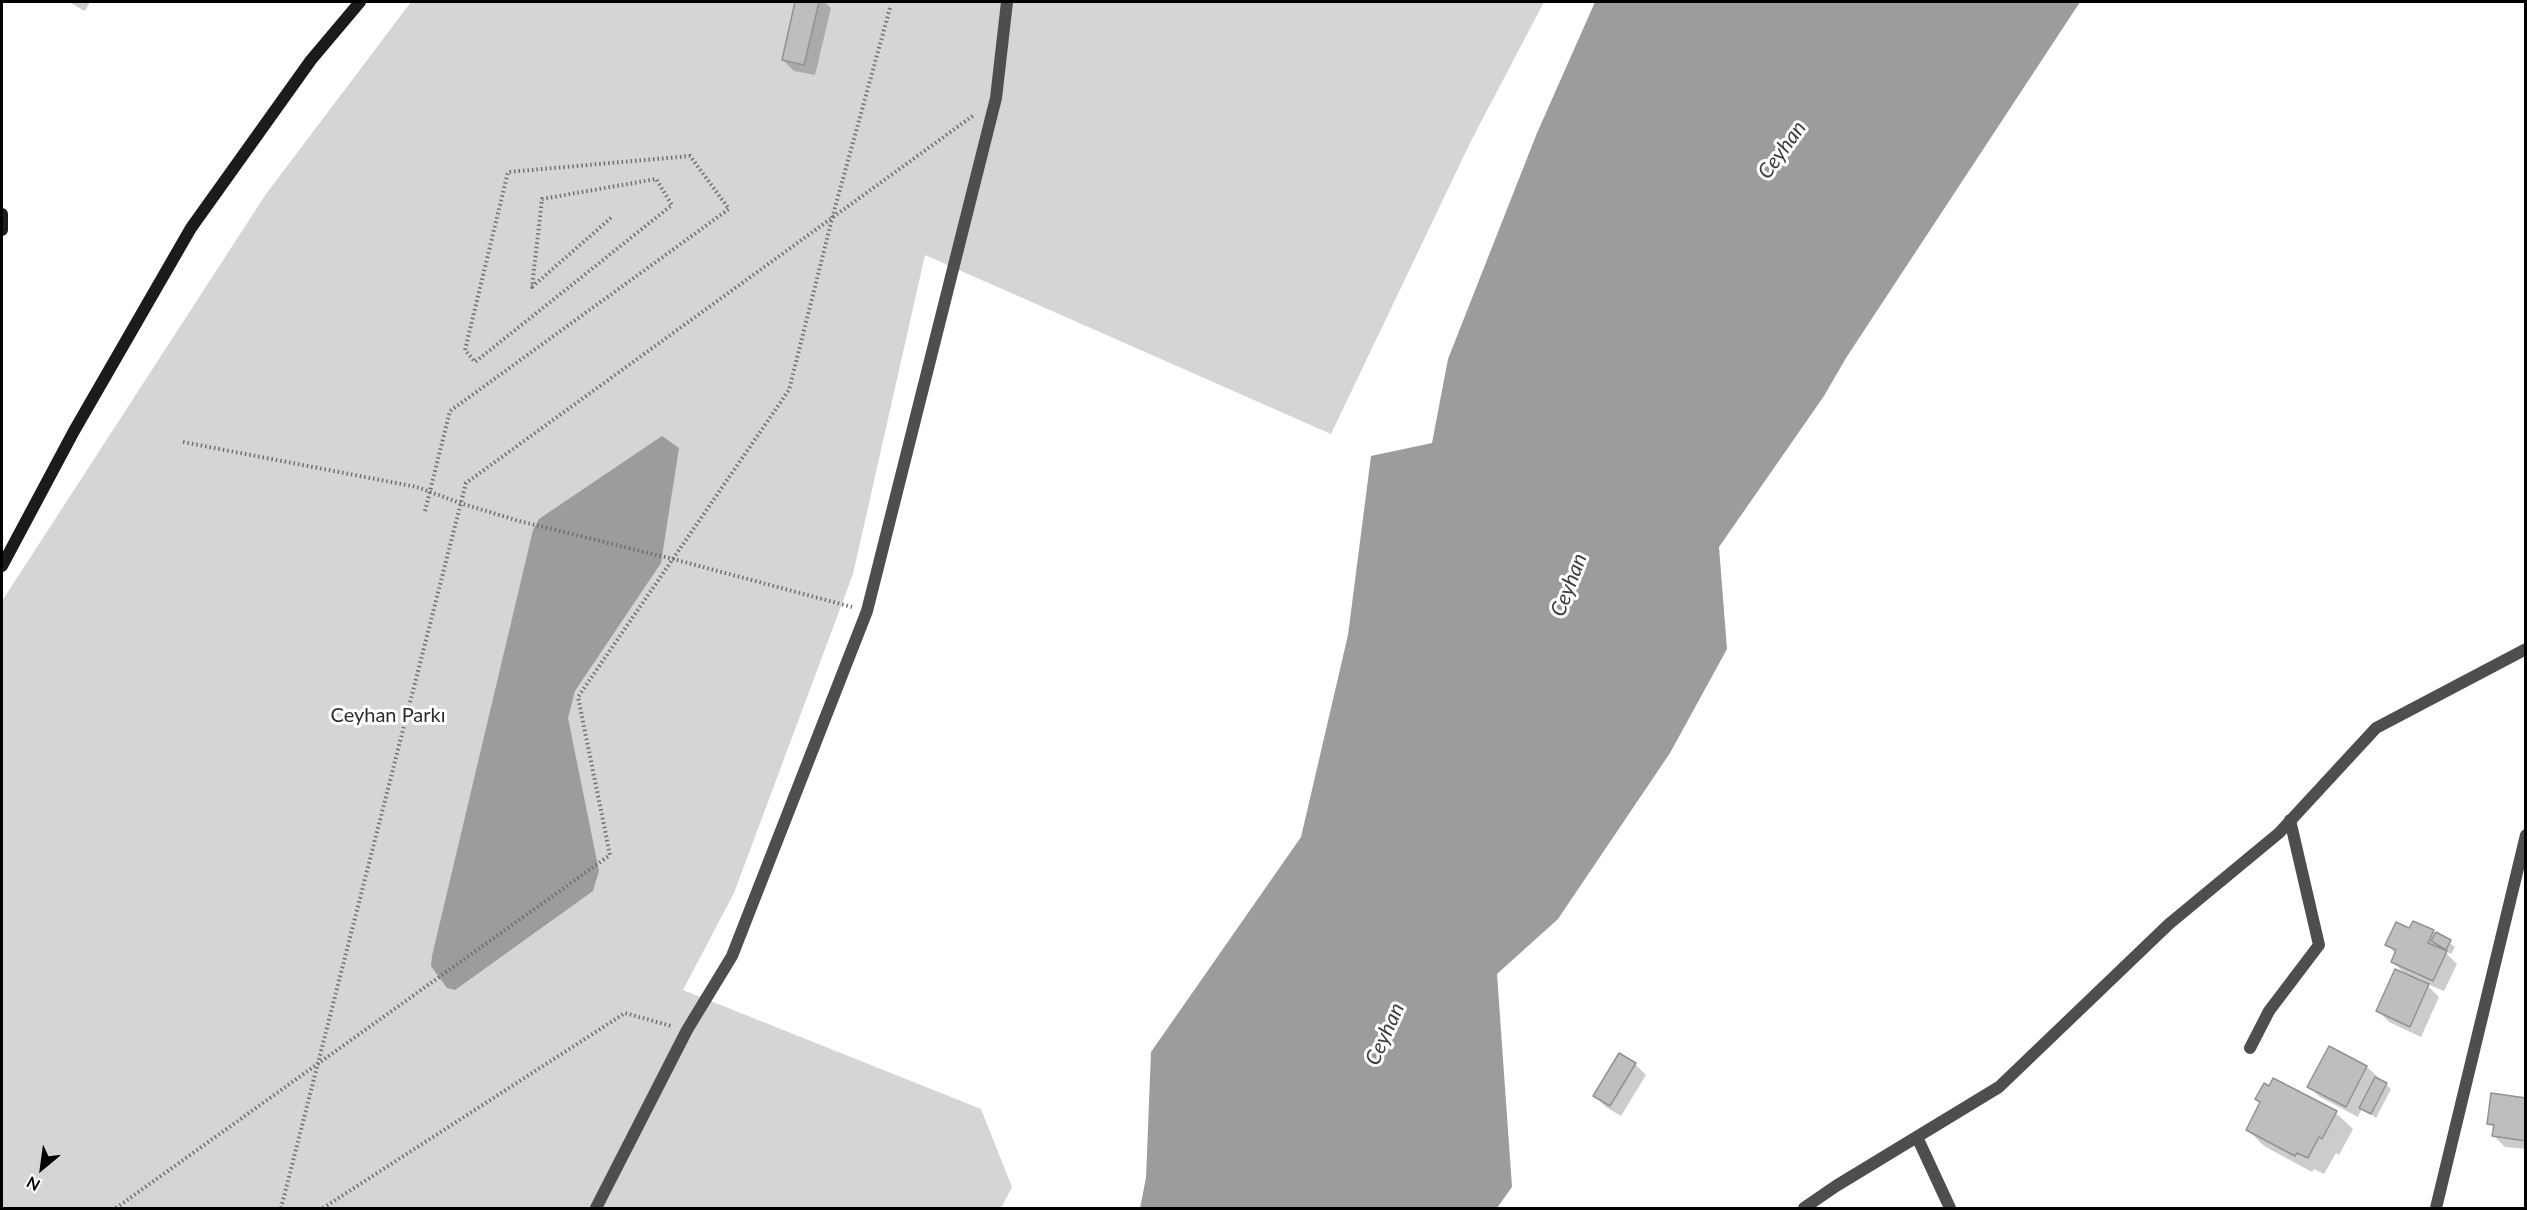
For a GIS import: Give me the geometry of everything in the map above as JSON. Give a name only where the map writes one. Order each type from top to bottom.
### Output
[{"type":"street","points":[[2,566],[74,431],[191,228],[310,60],[360,2]]},
{"type":"street","points":[[596,1209],[687,1030],[732,956],[867,611],[996,98],[1007,2]]},
{"type":"street","points":[[2,214],[2,230]]},
{"type":"street","points":[[1804,1209],[1836,1186],[1999,1087],[2169,924],[2279,832],[2376,728],[2526,649]]},
{"type":"street","points":[[2250,1048],[2269,1011],[2319,945],[2290,820]]},
{"type":"street","points":[[2436,1209],[2526,835]]},
{"type":"street","points":[[1917,1137],[1950,1209]]},
{"type":"path","points":[[116,1209],[610,855],[578,697],[789,390],[833,215],[890,8]]},
{"type":"path","points":[[281,1209],[466,483],[996,98]]},
{"type":"path","points":[[424,511],[450,411],[729,209],[690,156],[508,172],[465,350],[475,362],[672,205],[656,179],[542,199],[532,287],[612,217]]},
{"type":"path","points":[[183,442],[417,487],[519,521],[867,611]]},
{"type":"path","points":[[323,1209],[626,1013],[687,1030]]},
{"type":"green space","name":"Ceyhan Parkı","points":[[411,2],[1544,2],[1471,141],[1331,434],[925,255],[853,574],[734,893],[683,990],[981,1109],[1012,1187],[1001,1208],[2,1208],[2,601],[266,194]]},
{"type":"water","name":"Ceyhan","points":[[1595,2],[2080,2],[1846,358],[1824,396],[1719,547],[1727,649],[1670,753],[1558,919],[1497,974],[1512,1187],[1497,1208],[1140,1208],[1146,1178],[1151,1052],[1301,837],[1348,635],[1371,456],[1432,443],[1448,359],[1537,133]]},
{"type":"water","points":[[662,436],[679,448],[661,563],[575,691],[568,718],[599,871],[593,891],[455,990],[447,988],[431,966],[432,956],[533,530],[539,519]]},
{"type":"building","points":[[795,2],[819,2],[804,65],[782,60]]},
{"type":"building","points":[[2413,921],[2434,930],[2428,943],[2447,951],[2433,981],[2391,962],[2396,950],[2385,945],[2396,922],[2409,928]]},
{"type":"building","points":[[2436,932],[2451,940],[2446,950],[2431,941]]},
{"type":"building","points":[[2395,969],[2429,984],[2410,1027],[2376,1011]]},
{"type":"building","points":[[2329,1046],[2367,1066],[2346,1107],[2307,1087]]},
{"type":"building","points":[[1619,1053],[1636,1063],[1610,1106],[1593,1096]]},
{"type":"building","points":[[2375,1077],[2387,1083],[2371,1114],[2359,1108]]},
{"type":"building","points":[[2273,1078],[2337,1111],[2322,1139],[2319,1137],[2308,1158],[2297,1153],[2295,1156],[2246,1130],[2260,1102],[2255,1099],[2264,1083],[2269,1086]]},
{"type":"building","points":[[2491,1093],[2526,1098],[2526,1141],[2492,1136],[2494,1125],[2487,1124]]}]
